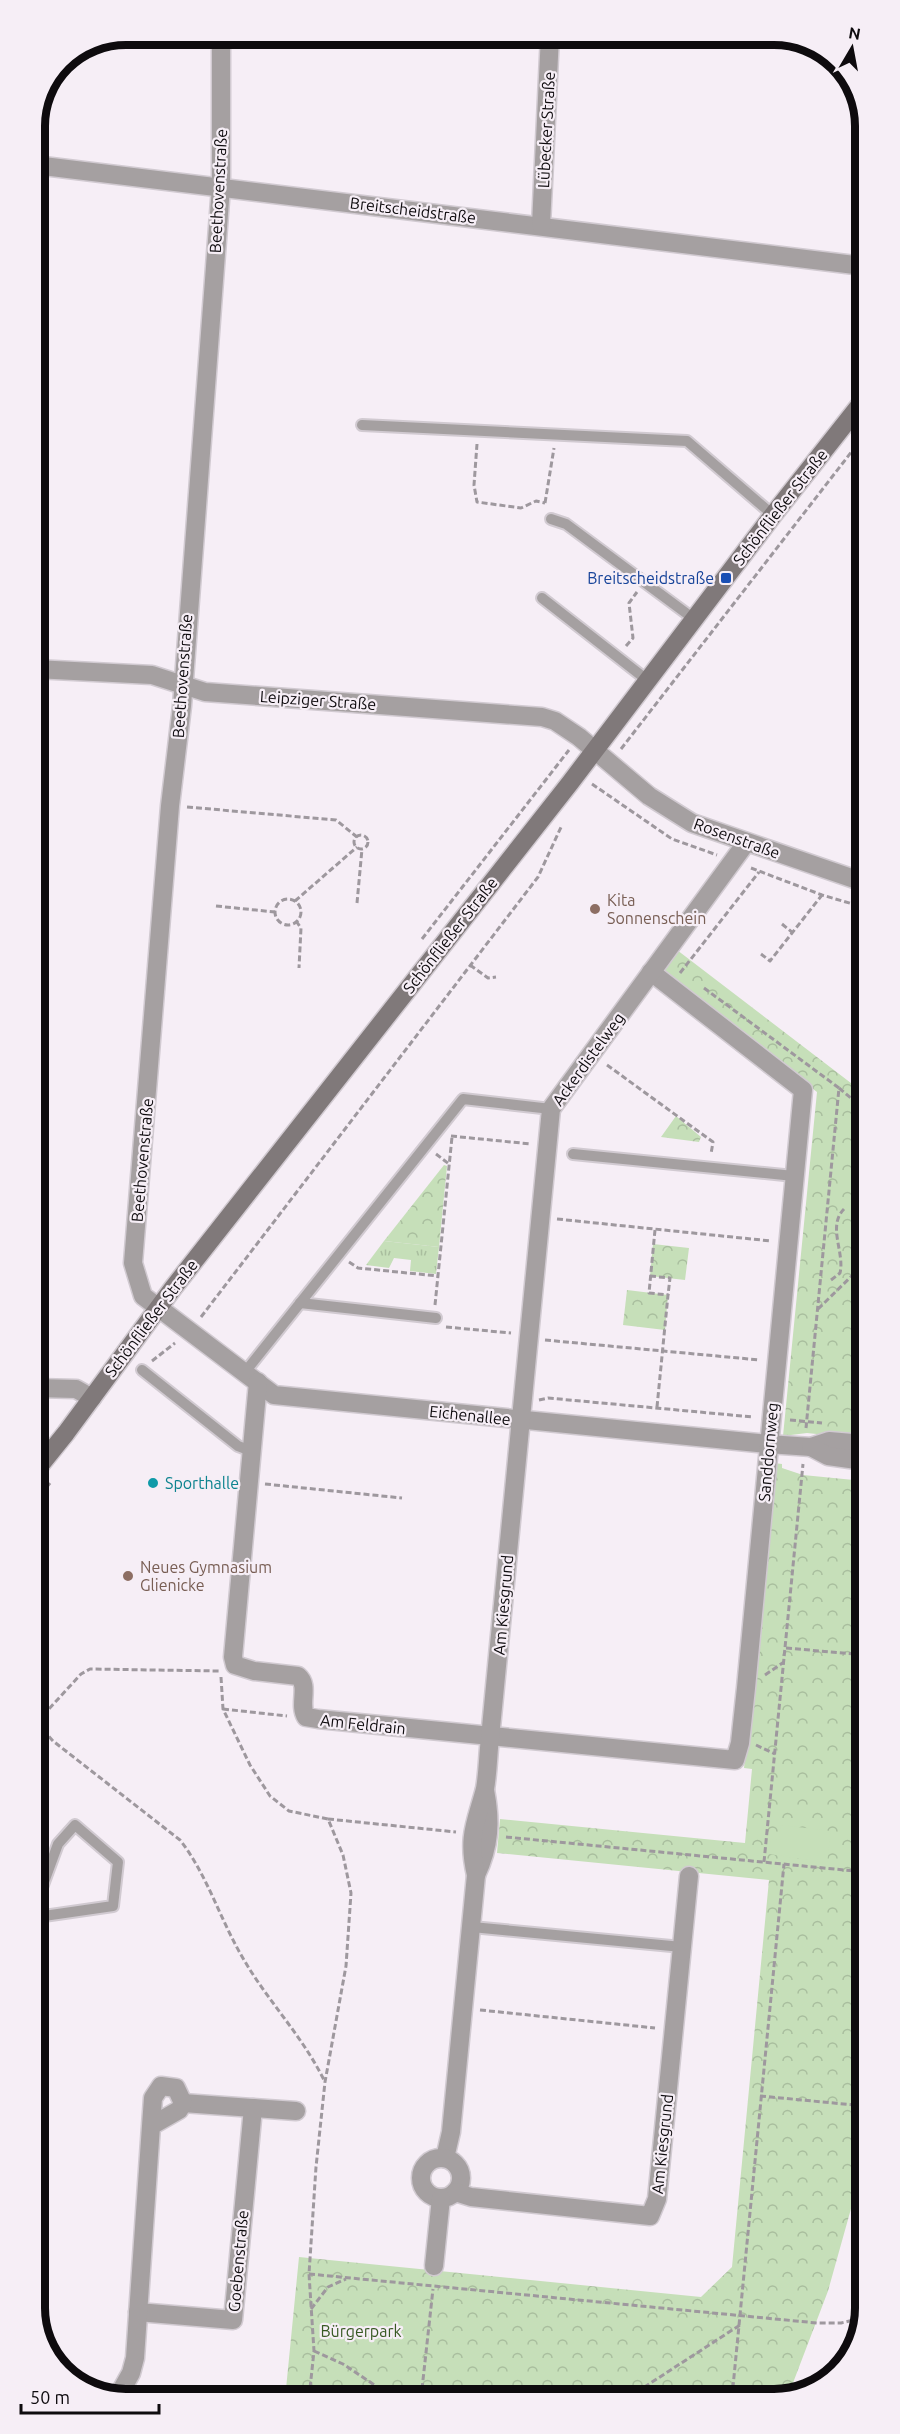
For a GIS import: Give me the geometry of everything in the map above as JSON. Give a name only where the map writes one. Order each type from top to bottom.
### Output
[{"type":"main road","name":"Schönfließer Straße","points":[[45,1459],[159,1307],[595,749],[855,411]]},
{"type":"street","name":"Beethovenstraße","points":[[159,1307],[143,1296],[133,1263],[221,187],[221,45]]},
{"type":"street","name":"Lübecker Straße","points":[[541,225],[550,45]]},
{"type":"street","name":"Breitscheidstraße","points":[[45,166],[855,265]]},
{"type":"street","name":"Leipziger Straße","points":[[45,670],[152,675],[205,692],[542,717],[555,721],[595,749]]},
{"type":"street","name":"Rosenstraße","points":[[595,749],[649,796],[692,823],[855,879]]},
{"type":"street","name":"Ackerdistelweg","points":[[520,1421],[551,1108],[746,843]]},
{"type":"street","name":"Sanddornweg","points":[[490,1738],[735,1760],[740,1743],[803,1090],[651,972]]},
{"type":"street","name":"Eichenallee","points":[[159,1307],[274,1395],[768,1444],[811,1447],[829,1441],[855,1443]]},
{"type":"street","points":[[228,1668],[232,1657],[251,1451],[252,1377]]},
{"type":"street","points":[[45,1388],[76,1389],[92,1398]]},
{"type":"street","name":"Am Kiesgrund","points":[[520,1421],[490,1738],[484,1788],[472,1834],[472,1856],[476,1875],[451,2132],[445,2158],[435,2158],[427,2163],[422,2171],[421,2181],[424,2190],[431,2196],[471,2197],[650,2216],[657,2199],[689,1876]]},
{"type":"street","name":"Eichenallee","points":[[811,1447],[828,1456],[855,1460]]},
{"type":"street","name":"Am Feldrain","points":[[228,1668],[298,1676],[302,1679],[304,1689],[303,1712],[306,1717],[490,1738]]},
{"type":"street","points":[[122,2389],[132,2373],[153,2098],[161,2086],[176,2088],[183,2103]]},
{"type":"street","points":[[183,2103],[296,2111]]},
{"type":"street","points":[[151,2126],[179,2110],[183,2103]]},
{"type":"street","name":"Goebenstraße","points":[[138,2312],[233,2320],[253,2108]]},
{"type":"street","points":[[434,2266],[448,2195],[460,2183],[460,2172],[454,2163],[445,2158]]},
{"type":"lane","points":[[362,425],[687,441],[773,515]]},
{"type":"lane","points":[[551,519],[566,524],[694,619]]},
{"type":"lane","points":[[542,598],[647,680]]},
{"type":"lane","points":[[252,1377],[300,1303],[463,1099],[551,1108]]},
{"type":"lane","points":[[573,1154],[794,1176]]},
{"type":"lane","points":[[300,1303],[435,1318]]},
{"type":"lane","points":[[142,1370],[238,1446],[251,1451]]},
{"type":"lane","points":[[45,1879],[58,1844],[75,1824],[118,1862],[113,1906],[45,1916]]},
{"type":"lane","points":[[472,1927],[682,1947]]},
{"type":"path","points":[[478,430],[474,485],[477,502],[521,508],[536,501],[545,503],[552,509],[551,519]]},
{"type":"path","points":[[545,503],[556,434]]},
{"type":"path","points":[[584,792],[611,762],[855,447]]},
{"type":"path","points":[[618,657],[633,638],[629,603],[645,582]]},
{"type":"path","points":[[192,807],[336,820],[357,837],[363,836],[367,840],[368,844],[362,849],[357,903]]},
{"type":"path","points":[[142,1370],[191,1331],[538,877],[565,818]]},
{"type":"path","points":[[357,837],[355,841],[357,847],[362,849]]},
{"type":"path","points":[[295,901],[357,847]]},
{"type":"path","points":[[681,971],[760,872]]},
{"type":"path","points":[[761,954],[770,961],[822,895]]},
{"type":"path","points":[[289,899],[295,901],[300,910],[296,921],[285,924],[278,920],[275,912],[281,901],[289,899]]},
{"type":"path","points":[[216,906],[275,912]]},
{"type":"path","points":[[296,921],[301,928],[299,968]]},
{"type":"path","points":[[782,924],[793,933]]},
{"type":"path","points":[[470,965],[488,978],[496,976]]},
{"type":"path","points":[[591,1053],[713,1142],[710,1167]]},
{"type":"path","points":[[839,1088],[855,1101]]},
{"type":"path","points":[[440,1128],[452,1137],[548,1145]]},
{"type":"path","points":[[452,1137],[433,1326],[776,1362]]},
{"type":"path","points":[[831,1280],[840,1274],[843,1262],[836,1242],[839,1214],[844,1209]]},
{"type":"path","points":[[540,1217],[788,1243]]},
{"type":"path","points":[[655,1230],[649,1293],[668,1295]]},
{"type":"path","points":[[339,1255],[358,1268],[438,1276]]},
{"type":"path","points":[[818,1309],[855,1273]]},
{"type":"path","points":[[650,1276],[670,1278],[657,1407]]},
{"type":"path","points":[[523,1398],[657,1407],[829,1424]]},
{"type":"path","points":[[45,1490],[54,1479]]},
{"type":"path","points":[[248,1483],[402,1498]]},
{"type":"path","points":[[785,1648],[855,1654]]},
{"type":"path","points":[[45,1714],[81,1674],[90,1669],[228,1668],[224,1709],[250,1765],[270,1796],[289,1811],[328,1820],[456,1832]]},
{"type":"path","points":[[224,1709],[293,1716],[303,1712]]},
{"type":"path","points":[[45,1732],[53,1741],[180,1840],[190,1853],[210,1897],[250,1971],[299,2035],[325,2082]]},
{"type":"path","points":[[310,2389],[314,2351],[309,2274],[325,2082],[346,1966],[351,1893],[343,1855],[328,1820]]},
{"type":"path","points":[[496,1836],[855,1871]]},
{"type":"path","points":[[733,2389],[784,1864]]},
{"type":"path","points":[[463,2008],[674,2029]]},
{"type":"path","points":[[760,2096],[855,2105]]},
{"type":"path","points":[[422,2389],[434,2266]]},
{"type":"path","points":[[309,2274],[433,2288],[817,2323],[841,2323],[854,2320]]},
{"type":"path","points":[[311,2310],[328,2287],[347,2279]]},
{"type":"path","points":[[641,2389],[740,2325]]},
{"type":"path","points":[[314,2351],[343,2364],[380,2389]]},
{"type":"green space","points":[[677,950],[855,1086],[855,1438],[807,1433],[783,1436],[817,1092],[660,973]]},
{"type":"green space","points":[[676,1116],[701,1137],[699,1142],[661,1137]]},
{"type":"green space","points":[[444,1165],[447,1166],[439,1247],[384,1241]]},
{"type":"green space","points":[[384,1241],[439,1247],[436,1274],[410,1271],[411,1260],[394,1258],[389,1268],[366,1265]]},
{"type":"green space","points":[[653,1244],[689,1248],[685,1280],[650,1276]]},
{"type":"green space","points":[[627,1290],[668,1295],[665,1330],[623,1325]]},
{"type":"green space","name":"Bürgerpark","points":[[774,1463],[782,1464],[782,1468],[803,1475],[855,1480],[855,2193],[828,2291],[792,2387],[774,2389],[286,2389],[299,2257],[701,2297],[732,2267],[769,1880],[497,1853],[500,1819],[745,1843],[752,1769],[744,1768]]},
{"type":"green space","points":[[781,1825],[831,1831],[827,1863],[769,1854],[771,1839],[779,1840]]},
{"type":"place","name":"Breitscheidstraße","points":[[726,578]]},
{"type":"place","name":"Kita Sonnenschein","points":[[595,909]]},
{"type":"place","name":"Sporthalle","points":[[153,1483]]},
{"type":"place","name":"Neues Gymnasium Glienicke","points":[[128,1576]]}]
